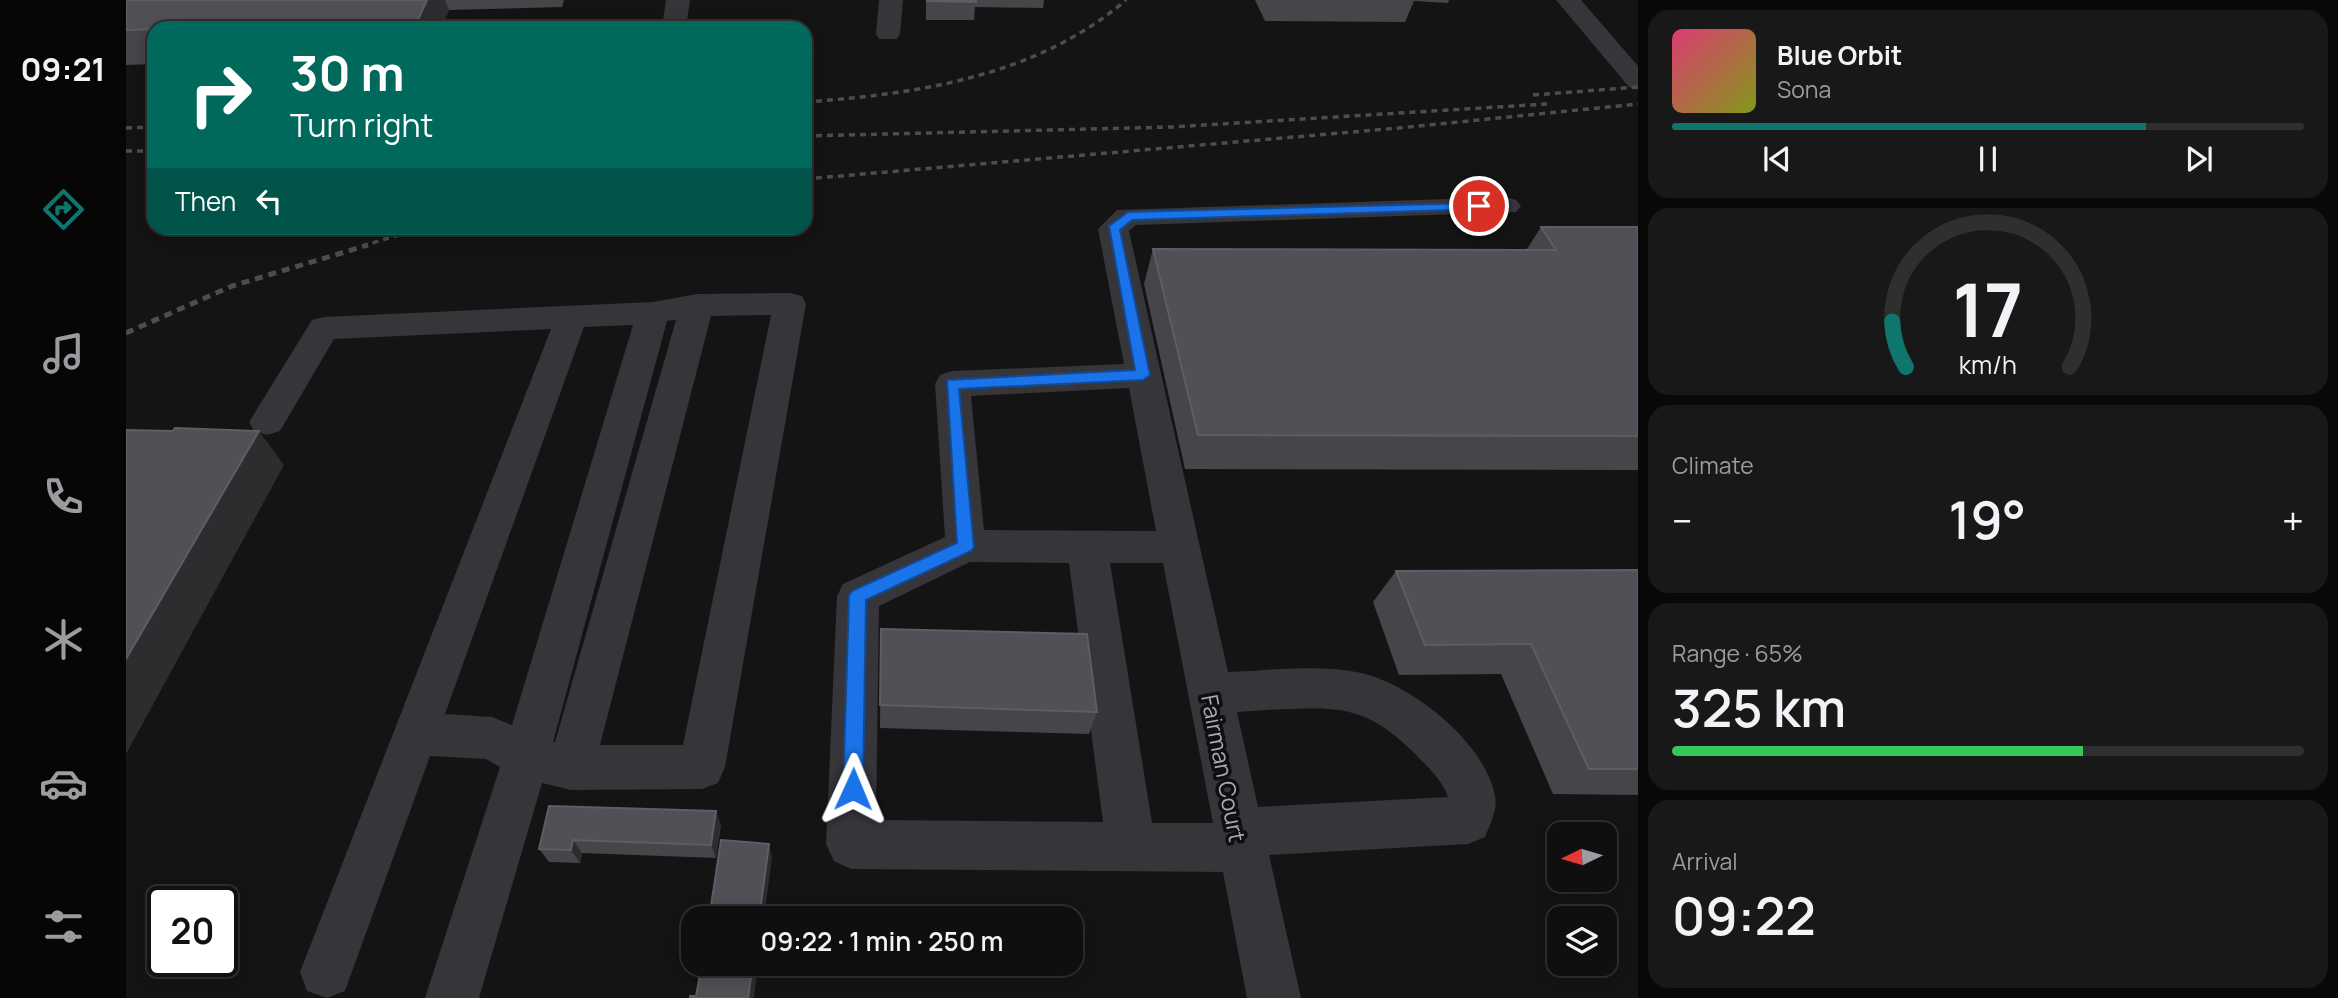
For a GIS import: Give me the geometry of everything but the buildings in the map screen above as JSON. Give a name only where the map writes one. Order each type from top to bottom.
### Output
[{"type":"street","points":[[675,21],[678,0]]},
{"type":"street","points":[[888,34],[891,0]]},
{"type":"street","points":[[1568,0],[1638,82]]},
{"type":"street","name":"Fairman Court","points":[[1274,998],[1113,229],[1128,216],[1506,206]]},
{"type":"street","points":[[267,422],[324,328],[653,313],[697,305],[790,304],[702,767],[571,768],[526,757],[492,738],[416,734]]},
{"type":"street","points":[[571,768],[697,305]]},
{"type":"street","points":[[452,998],[526,757],[653,313]]},
{"type":"street","points":[[326,972],[572,316]]},
{"type":"street","points":[[966,547],[952,384],[1143,375]]},
{"type":"street","points":[[1177,542],[1087,547],[966,547],[858,596],[851,844],[1131,846],[1240,840],[1468,820],[1471,795],[1462,775],[1438,743],[1405,716],[1367,694],[1339,691],[1209,693]]},
{"type":"street","points":[[1087,547],[1131,846]]},
{"type":"railway","points":[[812,101],[933,86],[1015,64],[1054,47],[1091,26],[1126,0]]},
{"type":"railway","points":[[1533,95],[1638,87]]},
{"type":"railway","points":[[812,136],[1172,127],[1547,104]]},
{"type":"railway","points":[[812,178],[1399,128],[1638,104]]},
{"type":"railway","points":[[126,128],[147,127]]},
{"type":"railway","points":[[126,151],[147,151]]},
{"type":"railway","points":[[362,246],[399,235]]},
{"type":"railway","points":[[126,333],[232,286],[368,245]]},
{"type":"route","points":[[853,789],[858,596],[966,547],[952,384],[1143,375],[1113,229],[1128,216],[1479,206]]}]
